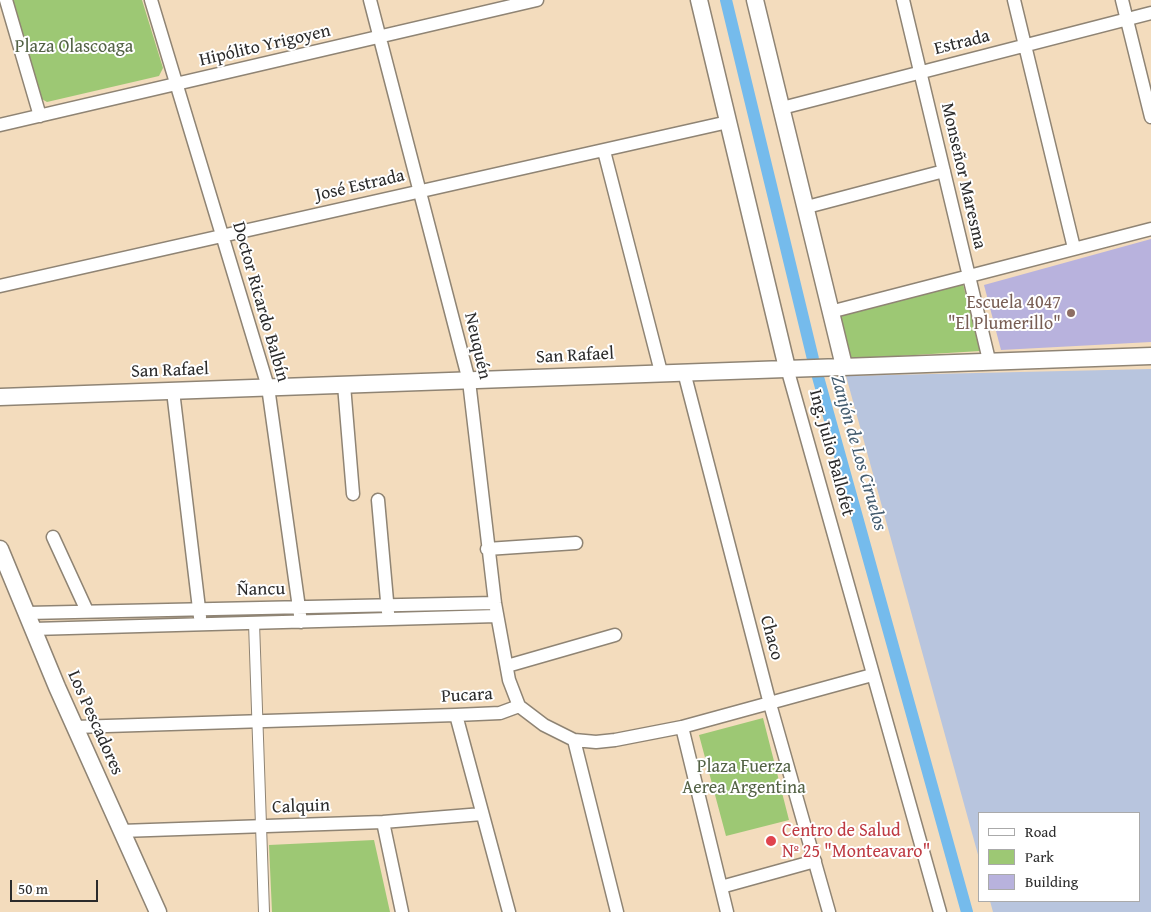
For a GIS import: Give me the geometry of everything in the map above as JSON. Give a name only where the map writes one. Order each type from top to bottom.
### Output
[{"type":"street","points":[[6,0],[40,116]]},
{"type":"street","name":"Doctor Ricardo Balbín","points":[[151,0],[268,387],[301,622]]},
{"type":"street","name":"Neuquén","points":[[370,0],[421,190],[469,381],[487,549],[496,610],[507,666],[519,706]]},
{"type":"street","name":"Hipólito Yrigoyen","points":[[0,125],[538,0]]},
{"type":"street","name":"Ing. Julio Ballofet","points":[[699,0],[728,122],[872,675],[940,912]]},
{"type":"street","name":"Monseñor Maresma","points":[[903,0],[988,360]]},
{"type":"street","points":[[1014,0],[1074,248]]},
{"type":"street","points":[[1122,0],[1151,117]]},
{"type":"street","points":[[758,1],[807,207],[830,312],[838,366]]},
{"type":"street","name":"Estrada","points":[[782,108],[1151,13]]},
{"type":"street","name":"José Estrada","points":[[0,286],[728,122]]},
{"type":"street","points":[[604,151],[661,372]]},
{"type":"street","points":[[807,207],[944,171]]},
{"type":"street","points":[[830,312],[1151,228]]},
{"type":"street","name":"San Rafael","points":[[0,398],[988,360],[1151,356]]},
{"type":"street","name":"Chaco","points":[[684,372],[770,704],[829,912]]},
{"type":"street","points":[[344,385],[353,494]]},
{"type":"street","points":[[173,391],[200,624]]},
{"type":"street","points":[[378,500],[389,619]]},
{"type":"street","points":[[53,537],[87,611]]},
{"type":"street","points":[[487,549],[576,543]]},
{"type":"street","name":"Los Pescadores","points":[[0,549],[75,727],[158,912]]},
{"type":"street","name":"Ñancu","points":[[27,613],[388,606],[496,610]]},
{"type":"street","name":"Ñancu","points":[[33,629],[389,619],[496,610]]},
{"type":"street","points":[[254,623],[264,912]]},
{"type":"street","points":[[507,666],[615,635]]},
{"type":"street","name":"Pucara","points":[[75,727],[500,713],[519,706],[544,725],[574,740],[616,740],[682,727],[872,675]]},
{"type":"street","points":[[456,715],[509,912]]},
{"type":"street","points":[[682,727],[726,912]]},
{"type":"street","points":[[574,740],[617,912]]},
{"type":"street","name":"Calquin","points":[[121,831],[383,822],[482,814]]},
{"type":"street","points":[[383,822],[402,912]]},
{"type":"street","points":[[721,888],[814,860]]},
{"type":"shaded area","points":[[1151,369],[1151,912],[993,912],[990,902],[1141,902],[1141,812],[978,812],[978,855],[846,376]]},
{"type":"green space","name":"Plaza Olascoaga","points":[[11,0],[142,0],[163,68],[159,76],[47,102],[40,98]]},
{"type":"green space","points":[[963,284],[980,351],[850,359],[840,316]]},
{"type":"green space","name":"Plaza Fuerza Aerea Argentina","points":[[763,718],[789,820],[726,836],[699,735]]},
{"type":"green space","points":[[374,840],[390,912],[272,912],[269,845]]},
{"type":"building","name":"Escuela 4047 \"El Plumerillo\"","points":[[1151,239],[1151,342],[1001,350],[984,285]]},
{"type":"waterway","name":"Zanjón de Los Ciruelos","points":[[726,0],[813,359],[967,912]]},
{"type":"place","name":"Escuela 4047 \"El Plumerillo\"","points":[[1071,313]]},
{"type":"place","name":"Centro de Salud Nº 25 \"Monteavaro\"","points":[[771,841]]}]
